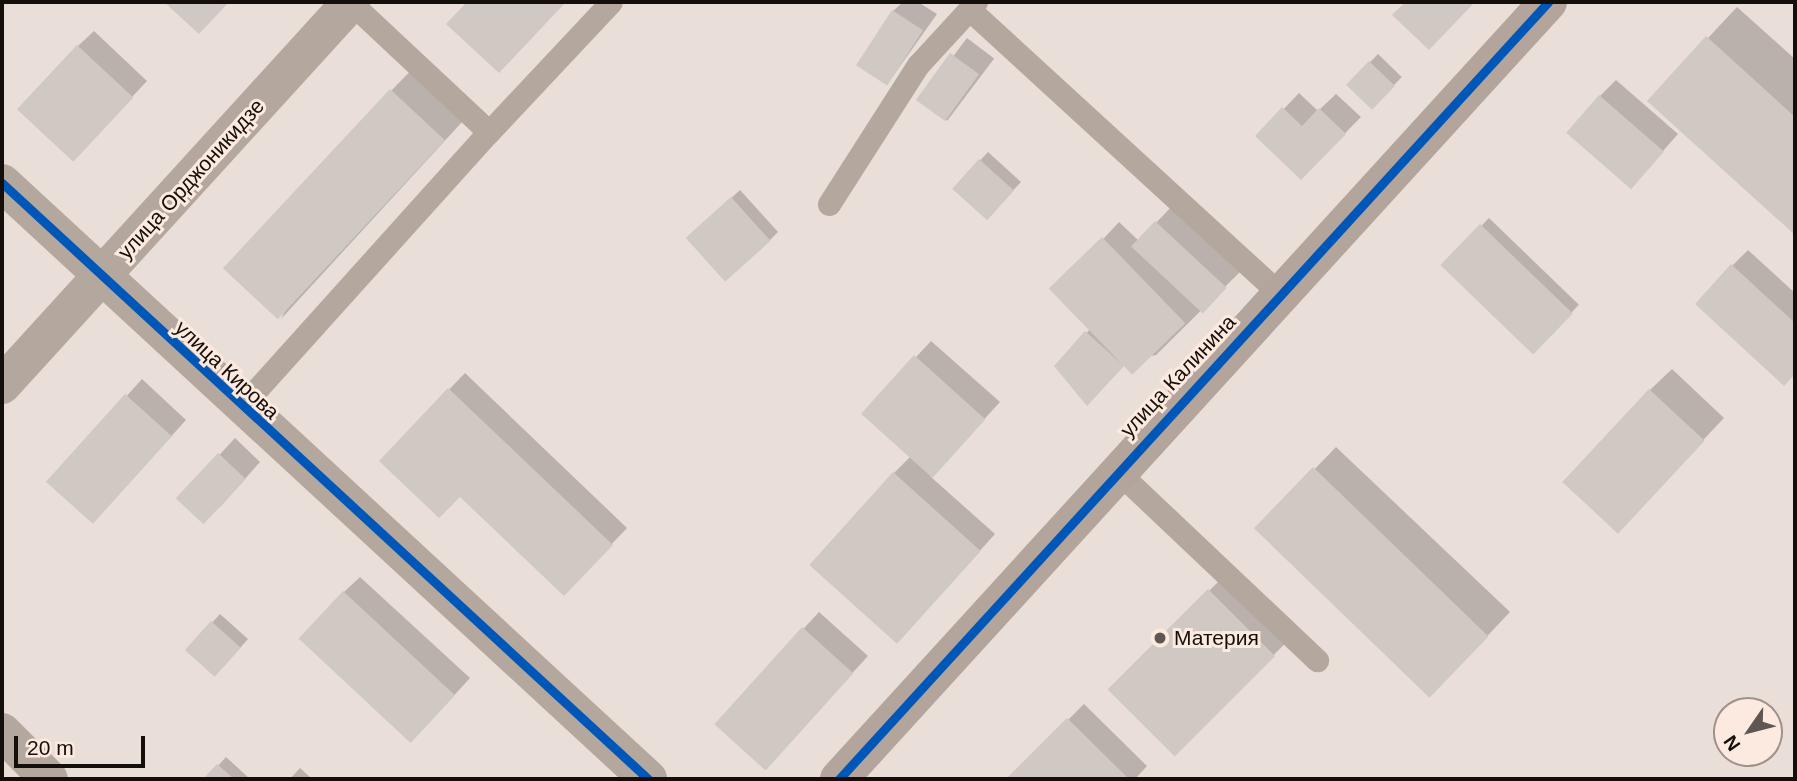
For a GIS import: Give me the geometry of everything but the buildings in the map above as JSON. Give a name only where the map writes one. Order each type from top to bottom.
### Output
[{"type":"street","name":"улица Орджоникидзе","points":[[2,385],[350,2]]},
{"type":"street","name":"улица Калинина","points":[[839,779],[1116,470],[1548,2]]},
{"type":"street","name":"улица Кирова","points":[[2,183],[101,278],[648,779]]},
{"type":"street","points":[[2,732],[48,779]]},
{"type":"lane","points":[[350,2],[489,132]]},
{"type":"lane","points":[[241,407],[489,132],[611,2]]},
{"type":"lane","points":[[829,204],[918,65],[973,6],[1279,293]]},
{"type":"lane","points":[[1116,470],[1317,660]]},
{"type":"cycle path","points":[[839,779],[1548,2]]},
{"type":"cycle path","points":[[2,183],[648,779]]},
{"type":"place","name":"Материя","points":[[1160,638]]}]
